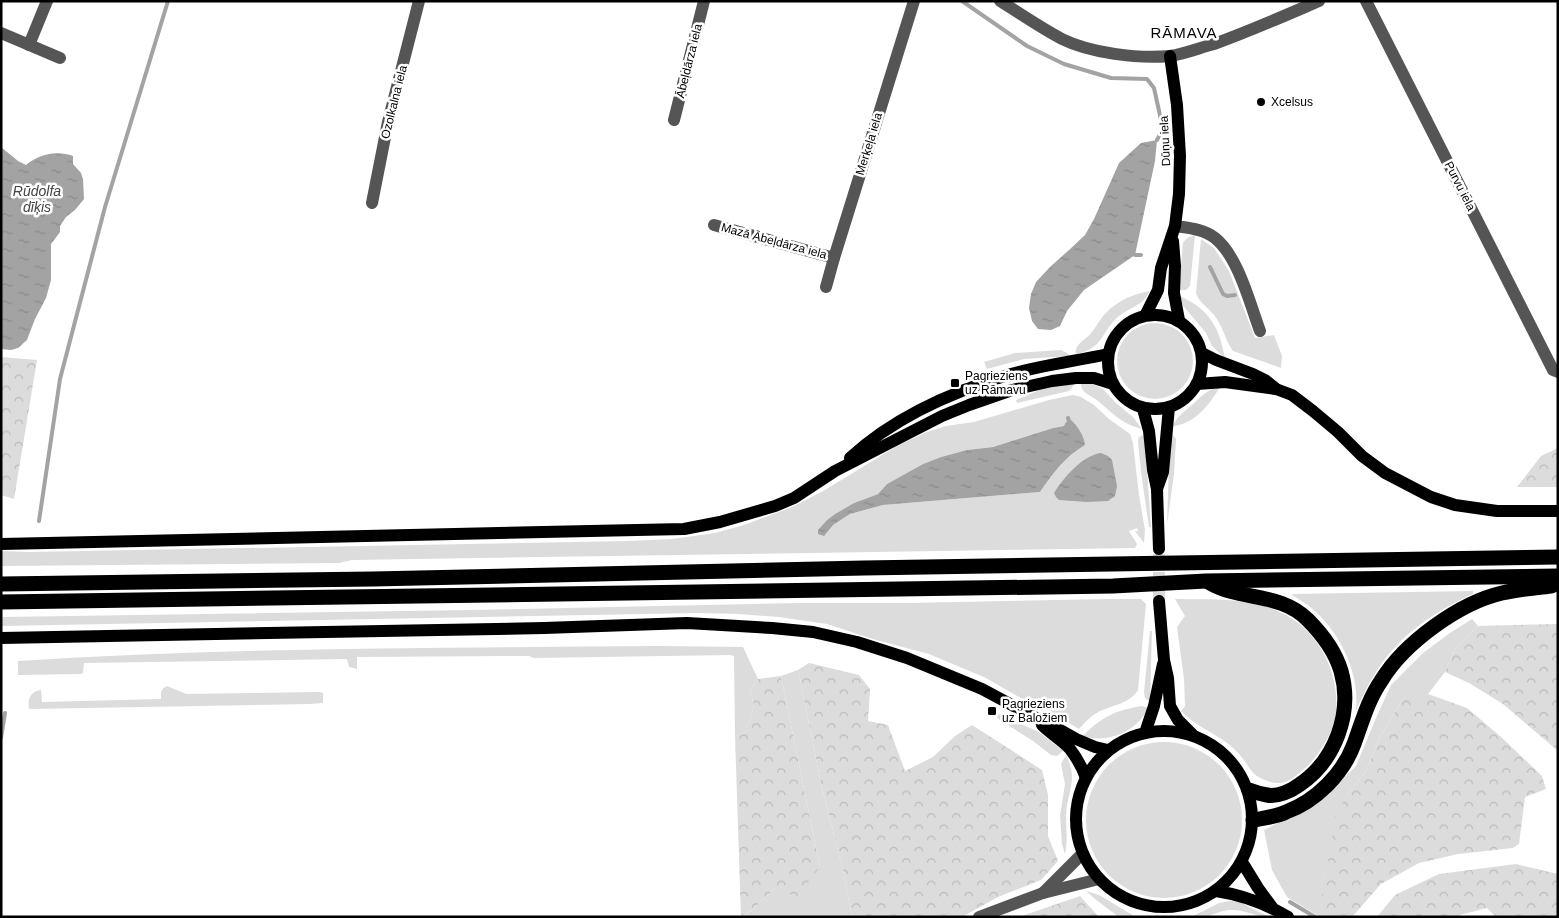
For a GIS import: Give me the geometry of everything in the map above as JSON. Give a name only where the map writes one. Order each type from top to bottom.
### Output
[{"type":"highway","points":[[1,584],[1558,557]]},
{"type":"highway","points":[[1,602],[1114,586],[1206,581],[1558,576]]},
{"type":"highway","points":[[1206,581],[1222,590],[1269,599],[1287,605],[1307,618],[1326,640],[1341,671],[1344,693],[1342,722],[1338,735],[1325,760],[1307,780],[1282,794],[1268,796],[1249,790]]},
{"type":"highway","points":[[1253,820],[1286,813],[1308,801],[1326,786],[1354,746],[1370,699],[1382,679],[1410,645],[1437,624],[1461,610],[1501,593],[1551,586],[1558,583]]},
{"type":"main road","name":"Dūņu iela","points":[[1170,56],[1177,105],[1180,156],[1179,194],[1174,231],[1174,293],[1179,320]]},
{"type":"main road","name":"Dūņu iela","points":[[1146,314],[1158,290],[1161,268],[1174,231]]},
{"type":"main road","points":[[1146,314],[1158,314],[1179,320],[1193,331],[1202,353],[1202,369],[1197,384],[1185,398],[1170,407],[1153,410],[1143,409],[1131,404],[1113,384],[1108,369],[1108,354],[1113,340],[1121,328],[1146,314]]},
{"type":"main road","points":[[1202,353],[1253,374],[1265,380],[1276,389]]},
{"type":"main road","points":[[835,471],[858,450],[900,421],[951,396],[1013,374],[1108,354]]},
{"type":"main road","points":[[1,544],[684,529],[720,522],[775,506],[794,498],[835,471],[942,416],[1012,390],[1076,378],[1094,378],[1113,384]]},
{"type":"main road","points":[[1197,384],[1225,382],[1276,389],[1292,395],[1338,432],[1362,456],[1385,473],[1431,496],[1455,505],[1489,510],[1558,511]]},
{"type":"main road","points":[[1157,489],[1163,472],[1170,407]]},
{"type":"main road","points":[[1143,409],[1149,431],[1157,489],[1159,549]]},
{"type":"main road","points":[[1160,601],[1164,660],[1168,678],[1170,706],[1178,720],[1193,735]]},
{"type":"main road","points":[[1,638],[534,629],[687,623],[738,625],[813,632],[856,642],[907,658],[982,689],[1076,739],[1108,750]]},
{"type":"main road","points":[[1145,733],[1154,706],[1164,660]]},
{"type":"main road","points":[[1038,719],[1048,731],[1069,748],[1080,762],[1086,778]]},
{"type":"main road","points":[[1160,730],[1193,735],[1213,745],[1230,760],[1244,779],[1249,790],[1253,820],[1249,842],[1242,862],[1216,892],[1206,898],[1163,912],[1128,900],[1112,891],[1099,879],[1082,854],[1076,830],[1079,794],[1086,778],[1097,762],[1108,750],[1127,739],[1160,730]]},
{"type":"main road","points":[[1242,862],[1250,877],[1272,907]]},
{"type":"main road","points":[[1216,892],[1251,898],[1272,907],[1288,917]]},
{"type":"street","points":[[29,45],[47,1]]},
{"type":"street","name":"Ozolkalna iela","points":[[372,203],[388,122],[419,1]]},
{"type":"street","name":"Ābeļdārza iela","points":[[674,120],[704,1]]},
{"type":"street","name":"Merķeļa iela","points":[[826,287],[914,1]]},
{"type":"street","points":[[1000,1],[1062,39],[1084,48],[1122,54],[1170,56],[1246,33],[1319,1]]},
{"type":"street","name":"Purvu iela","points":[[1366,1],[1555,371]]},
{"type":"street","points":[[1,33],[60,58]]},
{"type":"street","name":"Mazā Ābeļdārza iela","points":[[714,225],[834,258]]},
{"type":"street","points":[[1174,231],[1205,232],[1215,238],[1225,248],[1237,268],[1260,331]]},
{"type":"street","points":[[1043,893],[1082,854]]},
{"type":"street","points":[[979,917],[1043,893],[1099,879]]},
{"type":"green space","points":[[1195,235],[1190,286],[1186,290],[1179,290],[1183,243]]},
{"type":"green space","points":[[1201,239],[1214,248],[1229,271],[1255,338],[1274,335],[1282,356],[1281,368],[1233,351],[1217,319],[1199,300],[1196,293]]},
{"type":"green space","points":[[1150,291],[1143,301],[1113,322],[1097,344],[1085,352],[1076,354],[1077,347],[1089,336],[1110,309],[1129,297]]},
{"type":"green space","points":[[1180,296],[1199,307],[1212,321],[1220,337],[1225,358],[1212,346],[1206,333],[1182,304]]},
{"type":"green space","points":[[1155,323],[1169,326],[1182,334],[1190,347],[1193,361],[1190,375],[1182,388],[1169,396],[1155,399],[1141,396],[1128,388],[1120,375],[1117,361],[1120,347],[1128,334],[1141,326]]},
{"type":"green space","points":[[1061,350],[1070,356],[1024,359],[987,369],[984,362],[1015,353]]},
{"type":"green space","points":[[1,357],[37,360],[14,499],[1,495]]},
{"type":"green space","points":[[1074,380],[1074,385],[1069,391],[1017,403],[1016,400],[1049,386]]},
{"type":"green space","points":[[1080,381],[1091,383],[1103,389],[1133,417],[1142,429],[1134,427],[1113,414],[1082,389]]},
{"type":"green space","points":[[1220,387],[1206,407],[1195,418],[1173,426],[1179,417],[1201,396],[1208,391]]},
{"type":"green space","points":[[1073,395],[1081,397],[1130,434],[1133,443],[1145,530],[1144,543],[1135,531],[1138,531],[1137,528],[1129,531],[1137,544],[1135,548],[352,560],[339,563],[1,566],[1,551],[628,541],[672,539],[715,533],[744,525],[792,507],[825,490],[897,446],[927,432],[946,426],[974,422]],"holes":[[[1064,426],[1085,445],[1066,460],[1040,492],[883,505],[850,514],[833,525],[818,530],[835,514],[854,503],[878,494],[887,484],[923,464],[941,457],[967,450],[993,447]],[[1078,465],[1066,500],[1059,500],[1058,487]]]},
{"type":"green space","points":[[1170,432],[1176,439],[1174,474],[1167,525]]},
{"type":"green space","points":[[1143,435],[1151,527],[1149,527],[1138,441],[1139,437]]},
{"type":"green space","points":[[1558,448],[1558,487],[1517,487],[1541,456]]},
{"type":"green space","points":[[1473,591],[1473,594],[1432,616],[1397,645],[1375,674],[1356,710],[1355,683],[1347,656],[1341,644],[1325,621],[1316,612],[1291,594]]},
{"type":"green space","points":[[1141,599],[1146,604],[1138,690],[1126,701],[1100,711],[1086,721],[1079,729],[986,678],[929,654],[876,640],[827,624],[779,617],[698,613],[1,626],[1,617]]},
{"type":"green space","points":[[1175,599],[1232,600],[1273,609],[1298,623],[1318,644],[1326,657],[1335,685],[1336,714],[1329,736],[1320,751],[1299,774],[1286,782],[1278,783],[1259,777],[1231,746],[1191,720],[1181,711],[1185,706],[1184,679],[1177,627],[1185,616]]},
{"type":"green space","points":[[1472,619],[1478,626],[1456,647],[1445,672],[1428,694],[1406,694],[1381,735],[1366,771],[1347,795],[1324,879],[1331,914],[1335,917],[1320,917],[1287,897],[1272,870],[1264,830],[1321,801],[1356,766],[1391,685],[1423,653]]},
{"type":"green space","points":[[1558,624],[1558,751],[1503,704],[1469,683],[1445,672],[1456,647],[1478,626]]},
{"type":"green space","points":[[1150,631],[1152,631],[1150,702],[1145,698],[1144,692]]},
{"type":"green space","points":[[743,647],[758,679],[750,690],[754,706],[746,732],[735,736],[734,656],[730,655],[534,658],[529,656],[357,657],[357,669],[349,667],[347,659],[84,663],[83,673],[81,674],[18,675],[18,661],[98,656],[339,649]]},
{"type":"green space","points":[[809,663],[859,675],[870,689],[868,721],[888,725],[905,771],[933,757],[955,736],[972,725],[1042,770],[1048,795],[1048,836],[1058,861],[1041,880],[998,897],[962,917],[852,917],[843,870],[822,788],[798,670]]},
{"type":"green space","points":[[798,670],[822,788],[843,870],[852,917],[742,917],[775,888],[820,867],[781,676]]},
{"type":"green space","points":[[781,676],[820,867],[797,897],[775,888],[752,910],[741,917],[735,736],[746,732],[754,706],[750,690],[758,679]]},
{"type":"green space","points":[[167,686],[186,694],[320,692],[323,693],[323,703],[29,709],[31,696],[41,690],[42,702],[161,699],[162,690]]},
{"type":"green space","points":[[1406,694],[1428,694],[1467,708],[1542,776],[1546,789],[1525,797],[1519,844],[1513,848],[1458,854],[1419,863],[1381,884],[1352,917],[1335,917],[1321,907],[1335,817],[1347,795],[1366,771],[1381,735]]},
{"type":"green space","points":[[1142,706],[1148,708],[1137,724],[1129,730],[1111,737],[1092,738],[1083,736],[1110,715]]},
{"type":"green space","points":[[999,714],[1039,732],[1063,751],[1057,756],[1051,755],[997,718]]},
{"type":"green space","points":[[1156,742],[1172,742],[1187,745],[1201,751],[1214,759],[1225,770],[1239,797],[1242,820],[1241,835],[1233,857],[1225,870],[1214,881],[1187,895],[1172,898],[1156,898],[1141,895],[1127,889],[1114,881],[1103,870],[1089,843],[1086,828],[1086,812],[1089,797],[1095,783],[1103,770],[1114,759],[1141,745]]},
{"type":"green space","points":[[1066,755],[1072,772],[1072,779],[1066,816],[1067,840],[1065,854],[1062,844],[1060,816],[1065,784],[1061,764]]},
{"type":"green space","points":[[1516,864],[1558,874],[1558,917],[1496,917],[1487,908],[1460,915],[1459,917],[1377,917],[1395,895],[1439,874]]},
{"type":"green space","points":[[1086,891],[1099,895],[1136,917],[1119,917]]},
{"type":"green space","points":[[1080,896],[1099,917],[1019,917]]},
{"type":"green space","points":[[1240,902],[1269,917],[1230,910],[1203,917],[1191,917],[1219,903]]},
{"type":"water","points":[[1157,140],[1155,161],[1135,255],[1084,290],[1067,311],[1060,326],[1051,330],[1038,329],[1032,321],[1029,308],[1031,294],[1036,282],[1085,235],[1119,163],[1141,143]]},
{"type":"water","name":"Rūdolfa dīķis","points":[[1,147],[26,165],[48,154],[61,153],[73,156],[73,164],[81,173],[83,179],[84,199],[66,217],[60,226],[60,232],[51,244],[51,280],[46,298],[27,340],[18,348],[11,350],[1,349]]},
{"type":"water","points":[[1071,420],[1080,431],[1085,445],[1060,466],[1040,492],[883,505],[850,514],[833,525],[824,536],[818,534],[818,530],[835,514],[854,503],[878,494],[887,484],[923,464],[941,457],[967,450],[993,447],[1064,426],[1066,422]]},
{"type":"water","points":[[1101,453],[1112,460],[1117,486],[1115,496],[1108,501],[1059,500],[1054,493],[1068,474],[1087,458]]},
{"type":"waterway","points":[[39,521],[60,379],[105,207],[168,1]]},
{"type":"waterway","points":[[962,1],[1027,46],[1064,64],[1111,78],[1147,79],[1154,88],[1163,129],[1157,140]]},
{"type":"waterway","points":[[1135,255],[1141,255]]},
{"type":"waterway","points":[[1210,267],[1223,294],[1227,296],[1235,295]]},
{"type":"waterway","points":[[1,738],[5,713]]},
{"type":"waterway","points":[[1290,902],[1315,917]]},
{"type":"tunnel","points":[[1159,554],[1159,601]]},
{"type":"place","name":"Xcelsus","points":[[1261,102]]},
{"type":"place","name":"Pagrieziens uz Rāmavu","points":[[955,383]]},
{"type":"place","name":"Pagrieziens uz Baložiem","points":[[992,711]]},
{"type":"district","name":"RĀMAVA","points":[[1184,33]]}]
